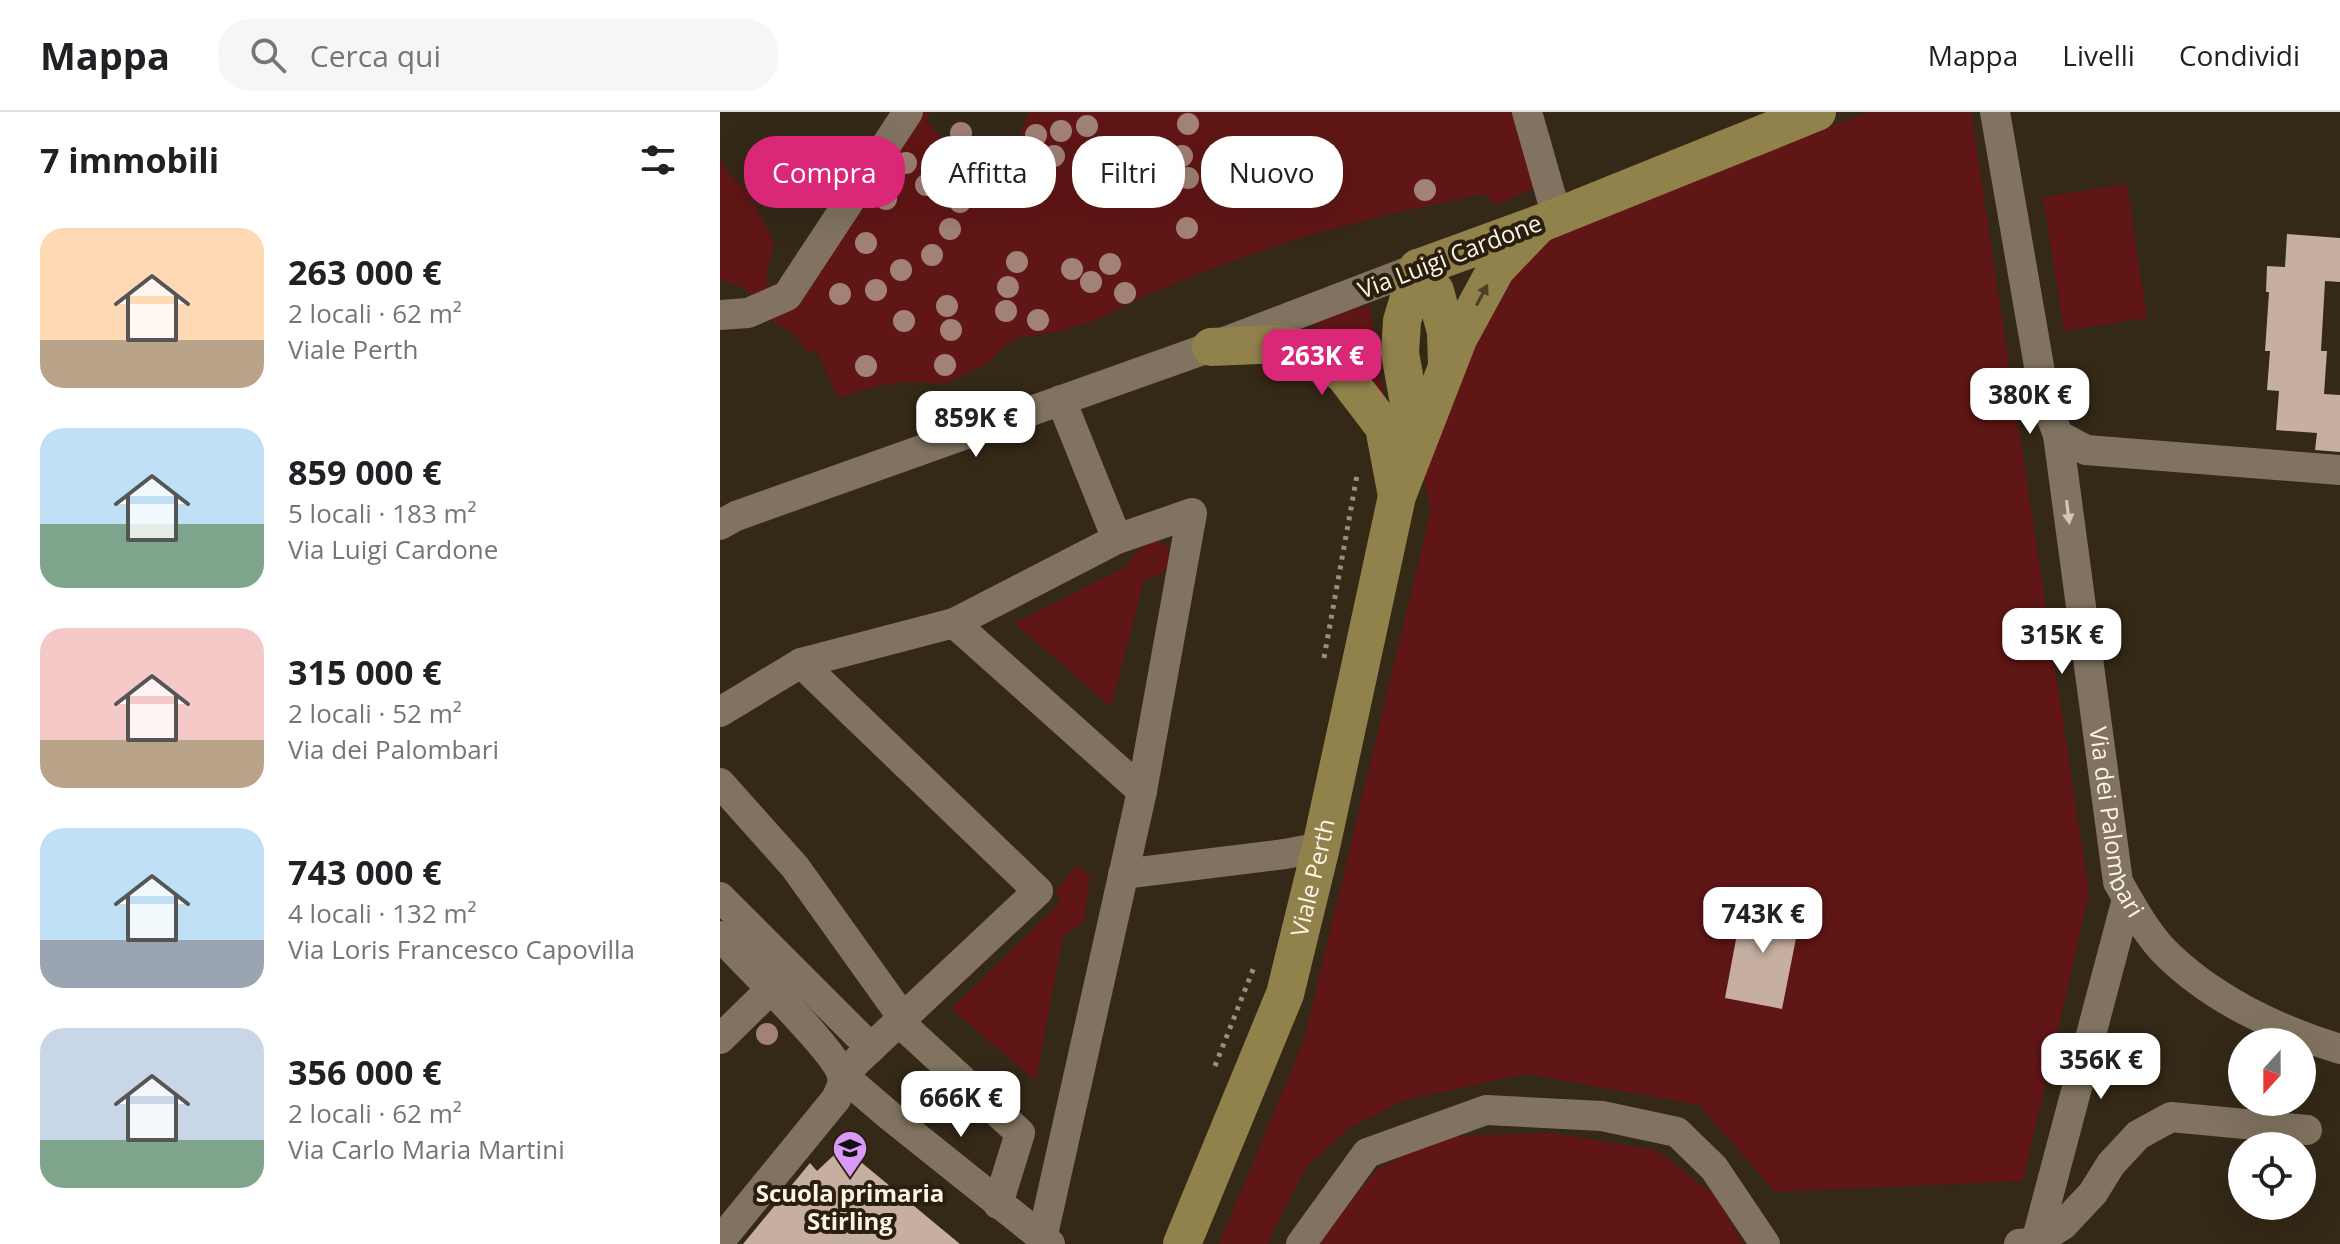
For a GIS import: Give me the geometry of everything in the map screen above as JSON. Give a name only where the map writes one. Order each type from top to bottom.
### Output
[{"type":"main road","name":"Via Luigi Cardone","points":[[1418,268],[1548,220],[1817,112]]},
{"type":"main road","name":"Viale Perth","points":[[1182,1244],[1285,994],[1321,847],[1397,496],[1447,365],[1496,269],[1548,220]]},
{"type":"main road","name":"Viale Perth","points":[[1418,268],[1435,291],[1446,332],[1447,365]]},
{"type":"main road","points":[[1417,445],[1400,353],[1402,321],[1418,268]]},
{"type":"main road","name":"Viale Perth","points":[[1211,347],[1281,344],[1320,355],[1345,376],[1384,427],[1397,496]]},
{"type":"street","points":[[720,315],[748,313],[787,296],[908,112]]},
{"type":"street","points":[[1527,112],[1548,220]]},
{"type":"street","name":"Via dei Palombari","points":[[1995,112],[2040,372],[2058,435],[2118,882],[2135,913],[2161,948],[2196,980],[2248,1012],[2315,1042],[2340,1049]]},
{"type":"street","name":"Via Luigi Cardone","points":[[720,525],[736,516],[1211,347],[1418,268]]},
{"type":"street","points":[[1061,400],[1117,539]]},
{"type":"street","points":[[2058,435],[2086,450],[2340,470]]},
{"type":"street","points":[[720,712],[801,663],[954,623],[1117,539],[1192,513],[1142,791],[1046,1242],[842,1075],[816,1039],[720,936]]},
{"type":"street","points":[[954,623],[1142,791]]},
{"type":"street","points":[[720,1241],[836,1099],[842,1075],[1038,891],[801,663]]},
{"type":"street","points":[[720,783],[795,867],[901,1020],[1020,1133],[998,1204]]},
{"type":"street","points":[[1123,874],[1321,847]]},
{"type":"street","points":[[720,897],[871,1048]]},
{"type":"street","points":[[2028,1243],[2127,899]]},
{"type":"street","points":[[720,1039],[771,989]]},
{"type":"street","points":[[1301,1244],[1367,1153],[1486,1110],[1602,1116],[1677,1132],[1714,1168],[1765,1244]]},
{"type":"street","points":[[2028,1243],[2063,1225],[2093,1193],[2111,1164],[2138,1135],[2171,1117],[2307,1130]]},
{"type":"shaded area","points":[[916,112],[930,112],[926,120],[939,136],[921,136],[921,208],[1056,208],[1056,136],[1020,136],[1029,112],[1518,112],[1537,187],[1495,205],[1484,194],[1393,213],[1296,239],[1207,270],[1128,303],[1102,318],[1062,331],[1018,338],[1004,346],[990,362],[946,383],[904,382],[838,398],[816,349],[810,354],[800,340],[768,318],[847,208],[905,208],[905,136],[899,136]]},
{"type":"shaded area","points":[[1869,112],[1971,112],[2089,893],[2023,1181],[1775,1192],[1699,1105],[1527,1074],[1405,1100],[1349,1128],[1306,1167],[1267,1244],[1219,1244],[1304,1040],[1431,510],[1417,445],[1524,239]]},
{"type":"shaded area","points":[[720,159],[744,189],[744,208],[756,208],[774,242],[766,280],[768,286],[801,273],[755,299],[743,288],[720,279]]},
{"type":"shaded area","points":[[2127,184],[2147,318],[2064,331],[2043,197]]},
{"type":"shaded area","points":[[1369,305],[1385,400],[1366,369],[1335,335],[1301,320]]},
{"type":"shaded area","points":[[1156,542],[1165,544],[1171,554],[1171,564],[1160,575],[1144,580],[1111,707],[1015,623],[1129,565],[1139,549]]},
{"type":"shaded area","points":[[1077,865],[1090,876],[1084,921],[1063,936],[1036,1081],[951,1009],[1062,901],[1055,892]]},
{"type":"shaded area","points":[[1552,1133],[1657,1150],[1715,1196],[1744,1244],[1316,1244],[1378,1168],[1447,1136]]},
{"type":"building","points":[[2287,234],[2340,238],[2340,282],[2325,281],[2321,351],[2327,351],[2324,394],[2340,395],[2340,452],[2315,450],[2317,433],[2276,430],[2279,391],[2267,390],[2270,351],[2265,351],[2269,292],[2266,292],[2267,266],[2285,267]]},
{"type":"building","points":[[1743,902],[1801,913],[1782,1009],[1725,998]]},
{"type":"building","name":"Scuola primaria Stirling","points":[[834,1155],[848,1168],[856,1158],[960,1244],[743,1244],[810,1163],[817,1171]]},
{"type":"place","name":"Scuola primaria Stirling","points":[[850,1179]]}]
